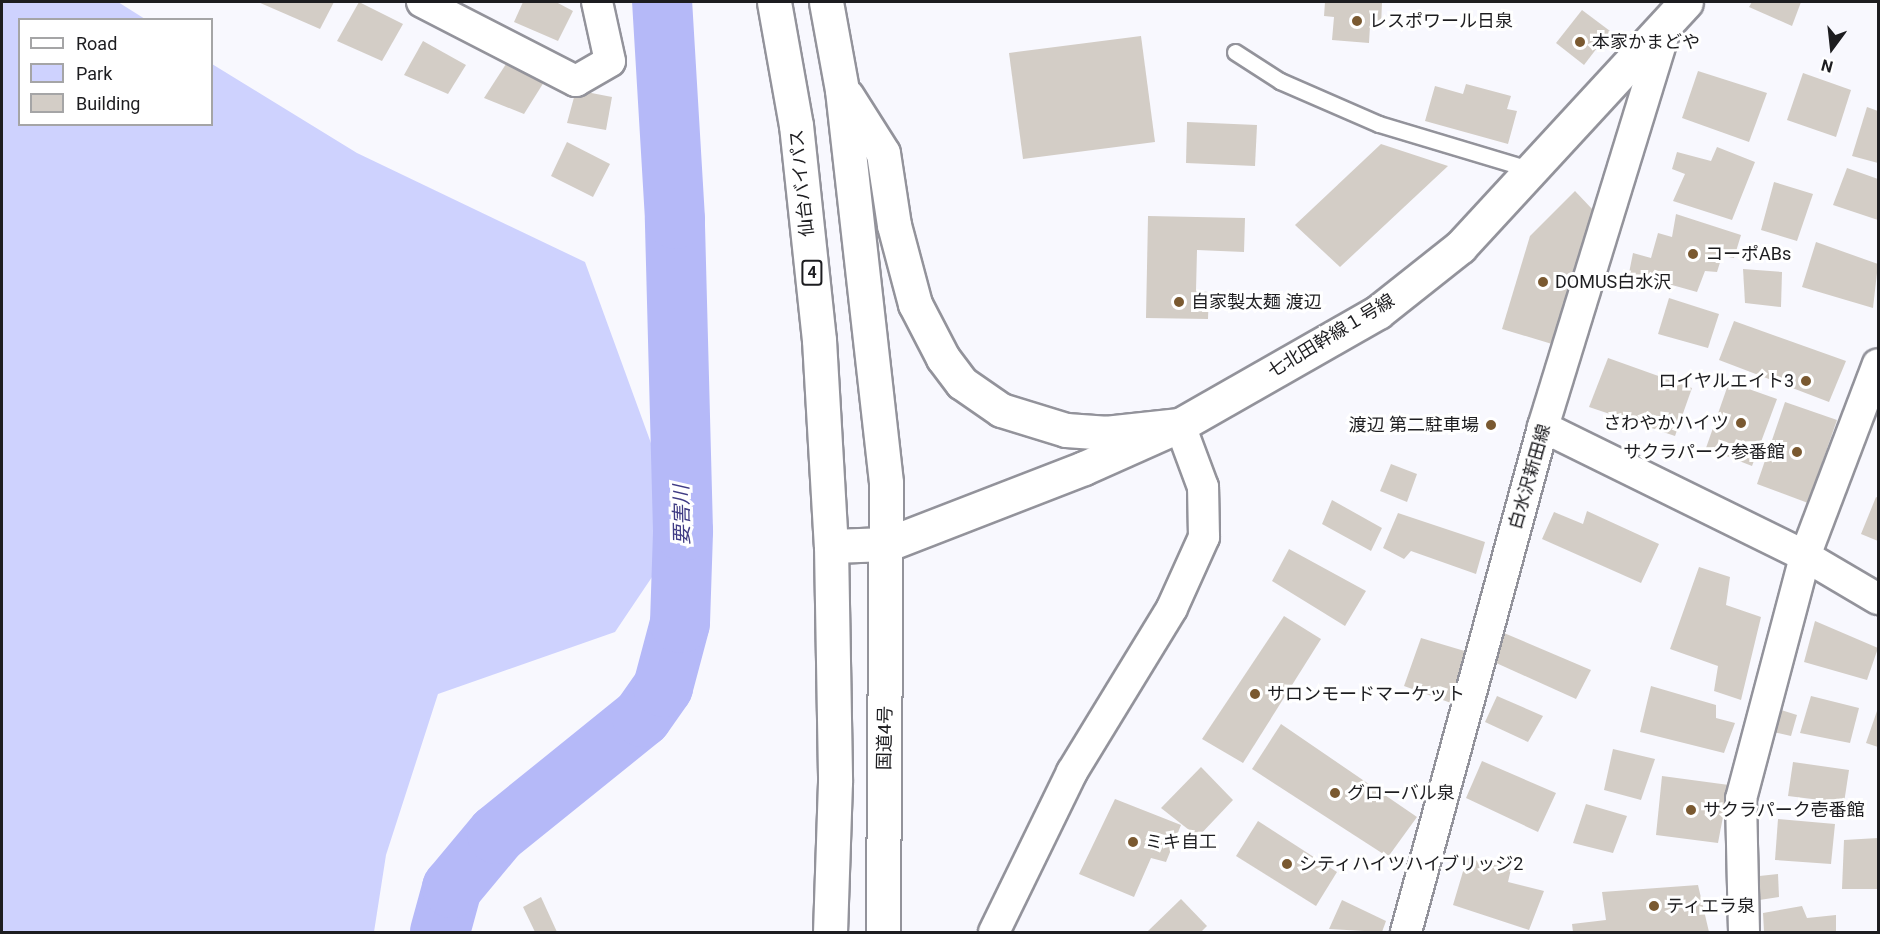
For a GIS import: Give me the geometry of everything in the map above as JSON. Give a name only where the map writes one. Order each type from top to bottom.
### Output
[{"type":"main road","name":"仙台バイパス","points":[[774,2],[796,125],[818,328],[831,546]]},
{"type":"main road","points":[[825,2],[842,90],[886,483],[888,544]]},
{"type":"main road","name":"七北田幹線１号線","points":[[831,546],[888,544],[1084,468],[1180,425],[1378,312],[1460,247],[1535,170],[1676,14]]},
{"type":"main road","points":[[842,90],[883,153],[894,225],[915,304],[943,358],[962,383],[1001,410],[1066,430],[1105,434],[1180,425]]},
{"type":"main road","name":"国道4号","points":[[883,933],[888,544]]},
{"type":"main road","name":"4","points":[[831,546],[835,782],[831,933]]},
{"type":"street","points":[[422,2],[576,81],[610,61],[597,2]]},
{"type":"street","name":"白水沢新田線","points":[[1406,933],[1543,427],[1676,14]]},
{"type":"street","points":[[1744,933],[1741,799],[1805,556],[1878,364]]},
{"type":"street","points":[[994,933],[1072,772],[1172,608],[1204,537],[1203,487],[1180,425]]},
{"type":"street","points":[[1543,427],[1805,556],[1878,598]]},
{"type":"lane","points":[[1235,52],[1280,81],[1379,123],[1535,170]]},
{"type":"green space","points":[[2,2],[118,2],[143,18],[18,18],[18,126],[213,126],[213,65],[357,153],[585,262],[683,531],[615,632],[438,694],[386,855],[374,932],[2,932]]},
{"type":"building","points":[[258,2],[334,2],[320,29]]},
{"type":"building","points":[[359,2],[403,24],[382,61],[337,41]]},
{"type":"building","points":[[523,2],[556,2],[573,11],[558,41],[514,22]]},
{"type":"building","name":"レスポワール日泉","points":[[1325,2],[1382,2],[1381,27],[1370,26],[1369,43],[1332,40],[1334,17],[1324,16]]},
{"type":"building","points":[[1752,2],[1801,2],[1792,26],[1749,7]]},
{"type":"building","points":[[1582,10],[1610,31],[1584,65],[1556,43]]},
{"type":"building","points":[[1141,36],[1155,142],[1023,159],[1009,53]]},
{"type":"building","points":[[423,41],[466,65],[448,94],[404,75]]},
{"type":"building","points":[[506,64],[544,82],[524,114],[484,98]]},
{"type":"building","points":[[1698,71],[1767,93],[1749,142],[1682,118]]},
{"type":"building","points":[[1803,73],[1851,90],[1836,137],[1787,120]]},
{"type":"building","points":[[1466,84],[1511,96],[1507,109],[1517,111],[1508,144],[1425,121],[1435,86],[1463,94]]},
{"type":"building","points":[[576,90],[612,97],[606,130],[567,123]]},
{"type":"building","points":[[1867,107],[1878,111],[1878,163],[1852,156]]},
{"type":"building","points":[[1187,122],[1257,125],[1255,166],[1186,163]]},
{"type":"building","points":[[567,142],[610,164],[593,197],[551,176]]},
{"type":"building","points":[[1381,144],[1448,166],[1340,267],[1295,225]]},
{"type":"building","points":[[1717,147],[1755,162],[1732,220],[1673,201],[1685,174],[1672,169],[1677,152],[1711,161]]},
{"type":"building","points":[[1847,168],[1878,179],[1878,220],[1833,205]]},
{"type":"building","points":[[1774,182],[1813,194],[1797,241],[1761,230]]},
{"type":"building","name":"DOMUS白水沢","points":[[1575,191],[1593,210],[1552,344],[1502,329],[1530,236]]},
{"type":"building","name":"コーポABs","points":[[1676,214],[1741,235],[1734,258],[1722,256],[1717,272],[1705,271],[1697,292],[1629,273],[1633,253],[1651,258],[1658,233],[1672,237]]},
{"type":"building","points":[[1148,216],[1245,218],[1244,252],[1197,250],[1196,291],[1209,292],[1208,319],[1146,318]]},
{"type":"building","points":[[1816,242],[1878,264],[1873,308],[1802,287]]},
{"type":"building","points":[[1743,269],[1782,272],[1781,307],[1745,303]]},
{"type":"building","points":[[1669,298],[1719,314],[1708,348],[1658,334]]},
{"type":"building","name":"ロイヤルエイト3","points":[[1734,321],[1846,361],[1829,402],[1719,360]]},
{"type":"building","points":[[1608,358],[1692,388],[1675,436],[1589,407]]},
{"type":"building","name":"さわやかハイツ","points":[[1729,382],[1777,399],[1752,466],[1706,448]]},
{"type":"building","name":"サクラパーク参番館","points":[[1785,402],[1837,420],[1808,503],[1757,484]]},
{"type":"building","points":[[1391,464],[1417,474],[1407,502],[1380,491]]},
{"type":"building","points":[[1876,497],[1878,498],[1878,541],[1861,534]]},
{"type":"building","points":[[1332,500],[1382,528],[1371,551],[1322,524]]},
{"type":"building","points":[[1587,511],[1659,544],[1641,583],[1542,539],[1554,512],[1583,524]]},
{"type":"building","points":[[1398,513],[1485,542],[1476,574],[1411,551],[1404,559],[1383,548]]},
{"type":"building","points":[[1289,549],[1366,591],[1345,626],[1272,581]]},
{"type":"building","points":[[1699,567],[1730,577],[1726,605],[1761,617],[1741,700],[1714,691],[1718,666],[1670,649]]},
{"type":"building","points":[[1284,616],[1321,639],[1243,763],[1202,739]]},
{"type":"building","points":[[1815,621],[1878,648],[1867,680],[1804,662]]},
{"type":"building","points":[[1504,633],[1591,670],[1576,699],[1494,662]]},
{"type":"building","points":[[1421,638],[1468,652],[1451,703],[1404,686]]},
{"type":"building","points":[[1651,686],[1716,705],[1716,718],[1735,723],[1724,753],[1640,732]]},
{"type":"building","points":[[1497,696],[1543,716],[1528,742],[1485,722]]},
{"type":"building","points":[[1811,696],[1859,708],[1850,743],[1800,733]]},
{"type":"building","points":[[1878,708],[1878,747],[1866,743]]},
{"type":"building","points":[[1778,709],[1797,715],[1791,736],[1773,732]]},
{"type":"building","name":"グローバル泉","points":[[1281,724],[1417,817],[1388,857],[1252,769]]},
{"type":"building","points":[[1613,749],[1655,759],[1641,800],[1604,790]]},
{"type":"building","points":[[1482,761],[1556,793],[1538,832],[1466,798]]},
{"type":"building","points":[[1793,762],[1849,770],[1844,803],[1788,796]]},
{"type":"building","points":[[1201,767],[1233,800],[1198,837],[1161,808]]},
{"type":"building","name":"サクラパーク壱番館","points":[[1662,776],[1729,785],[1718,843],[1656,835]]},
{"type":"building","points":[[1115,799],[1181,825],[1166,862],[1151,858],[1134,897],[1079,874]]},
{"type":"building","points":[[1586,804],[1627,816],[1613,853],[1573,843]]},
{"type":"building","points":[[1778,819],[1835,824],[1831,864],[1775,860]]},
{"type":"building","name":"シティハイツハイブリッジ2","points":[[1258,821],[1337,872],[1316,906],[1236,856]]},
{"type":"building","points":[[1878,838],[1878,889],[1842,889],[1844,840]]},
{"type":"building","points":[[1467,858],[1511,869],[1508,882],[1544,891],[1529,930],[1453,905]]},
{"type":"building","points":[[1778,874],[1779,897],[1753,901],[1750,877]]},
{"type":"building","name":"ティエラ泉","points":[[1698,885],[1709,932],[1573,932],[1572,924],[1606,920],[1602,892]]},
{"type":"building","points":[[541,897],[557,932],[535,932],[523,907]]},
{"type":"building","points":[[1181,899],[1207,926],[1201,932],[1147,932]]},
{"type":"building","points":[[1342,900],[1386,921],[1382,932],[1329,929]]},
{"type":"building","points":[[1802,906],[1807,918],[1836,915],[1836,932],[1764,932],[1763,913]]},
{"type":"waterway","name":"要害川","points":[[440,932],[452,888],[497,834],[642,717],[663,687],[680,623],[683,531],[675,219],[662,2]]},
{"type":"place","name":"レスポワール日泉","points":[[1357,21]]},
{"type":"place","name":"本家かまどや","points":[[1580,42]]},
{"type":"place","name":"コーポABs","points":[[1693,254]]},
{"type":"place","name":"DOMUS白水沢","points":[[1543,282]]},
{"type":"place","name":"自家製太麺 渡辺","points":[[1179,302]]},
{"type":"place","name":"ロイヤルエイト3","points":[[1806,381]]},
{"type":"place","name":"さわやかハイツ","points":[[1741,423]]},
{"type":"place","name":"渡辺 第二駐車場","points":[[1491,425]]},
{"type":"place","name":"サクラパーク参番館","points":[[1797,452]]},
{"type":"place","name":"サロンモードマーケット","points":[[1255,694]]},
{"type":"place","name":"グローバル泉","points":[[1335,793]]},
{"type":"place","name":"サクラパーク壱番館","points":[[1691,810]]},
{"type":"place","name":"ミキ自工","points":[[1133,842]]},
{"type":"place","name":"シティハイツハイブリッジ2","points":[[1287,864]]},
{"type":"place","name":"ティエラ泉","points":[[1654,906]]}]
